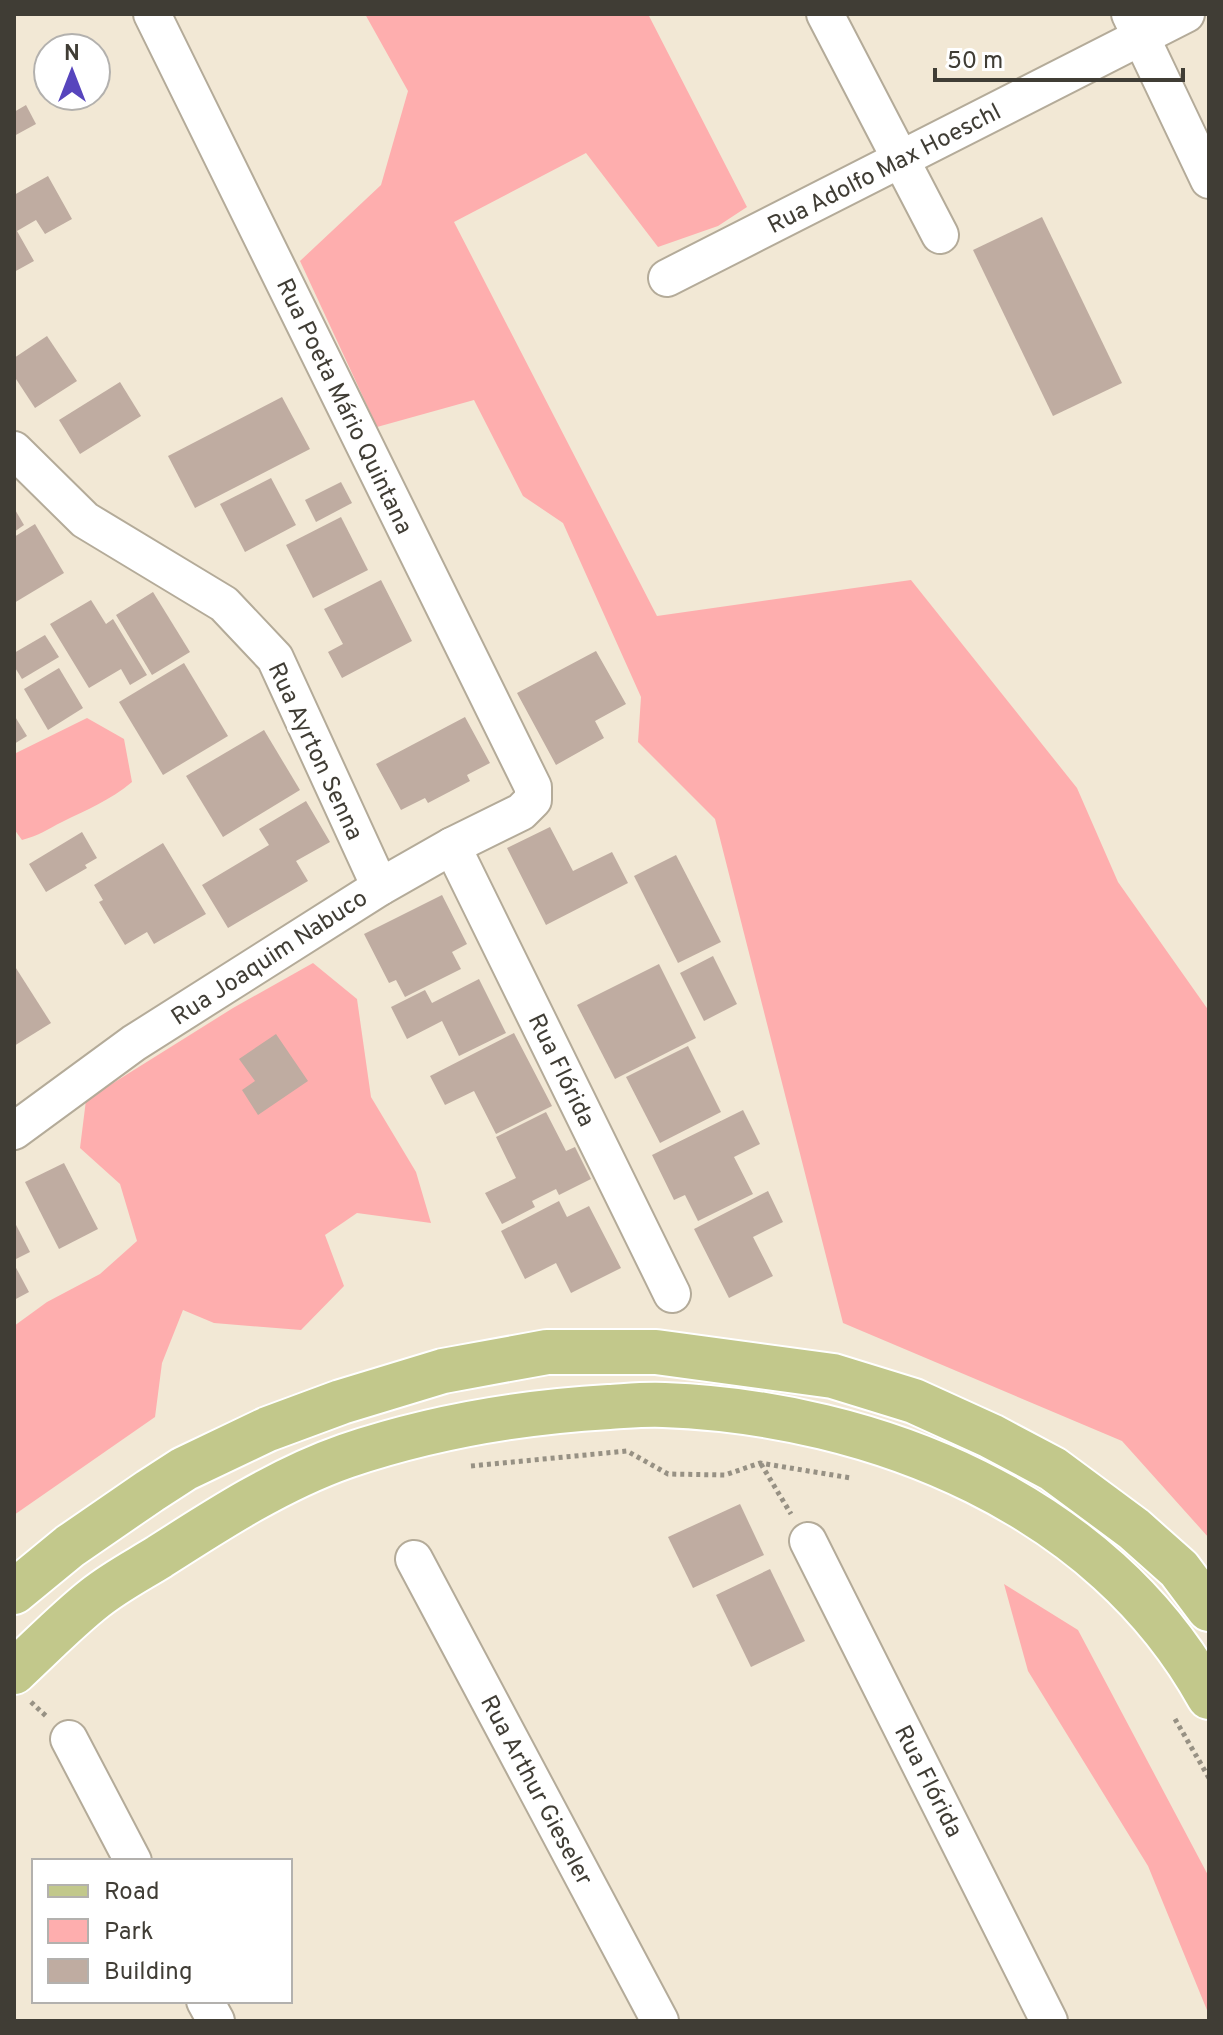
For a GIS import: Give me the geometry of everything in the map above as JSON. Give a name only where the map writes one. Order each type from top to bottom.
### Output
[{"type":"main road","points":[[14,1592],[70,1546],[150,1491],[226,1447],[268,1429],[341,1402],[443,1371],[547,1352],[656,1352],[833,1376],[914,1401],[991,1436],[1053,1469],[1134,1529],[1179,1569],[1209,1609]]},
{"type":"main road","points":[[14,1672],[96,1597],[256,1497],[346,1457],[452,1428],[550,1411],[660,1404],[817,1425],[890,1445],[956,1472],[1022,1505],[1101,1564],[1137,1598],[1192,1665],[1190,1704]]},
{"type":"street","name":"Rua Poeta Mário Quintana","points":[[152,14],[533,787],[533,800]]},
{"type":"street","points":[[825,14],[940,235]]},
{"type":"street","name":"Rua Adolfo Max Hoeschl","points":[[667,278],[901,160],[1136,25],[1186,14]]},
{"type":"street","points":[[1136,25],[1209,180]]},
{"type":"street","name":"Rua Ayrton Senna","points":[[14,450],[85,520],[224,604],[275,658],[380,887]]},
{"type":"street","name":"Rua Joaquim Nabuco","points":[[14,1131],[134,1043],[380,887],[521,812],[533,800]]},
{"type":"street","name":"Rua Flórida","points":[[452,846],[672,1294]]},
{"type":"street","name":"Rua Flórida","points":[[808,1541],[1049,2021]]},
{"type":"street","name":"Rua Arthur Gieseler","points":[[414,1559],[660,2021]]},
{"type":"street","points":[[69,1739],[132,1859]]},
{"type":"street","points":[[206,2003],[216,2021]]},
{"type":"path","points":[[460,1467],[627,1451],[668,1474],[725,1475],[760,1463],[852,1478]]},
{"type":"path","points":[[760,1463],[808,1541]]},
{"type":"path","points":[[1190,1704],[1209,1778]]},
{"type":"green space","points":[[365,14],[648,14],[747,207],[718,226],[658,247],[586,153],[454,222],[657,616],[911,580],[1077,788],[1118,882],[1209,1011],[1209,1538],[1122,1441],[843,1323],[715,819],[638,742],[641,697],[563,523],[523,496],[474,400],[377,427],[300,261],[381,185],[408,91]]},
{"type":"green space","points":[[87,718],[124,739],[132,782],[98,804],[22,840],[14,829],[14,754]]},
{"type":"green space","points":[[313,963],[357,999],[371,1097],[416,1172],[431,1223],[357,1213],[325,1235],[344,1286],[301,1330],[214,1323],[183,1310],[162,1363],[155,1417],[14,1515],[14,1326],[47,1302],[100,1274],[137,1241],[120,1184],[80,1148],[86,1100],[233,1008]]},
{"type":"green space","points":[[1004,1584],[1078,1630],[1209,1877],[1209,2015],[1148,1866],[1028,1671]]},
{"type":"building","points":[[26,105],[36,124],[14,136],[14,112]]},
{"type":"building","points":[[48,176],[72,219],[45,234],[36,220],[17,231],[34,261],[14,272],[14,195]]},
{"type":"building","points":[[1042,217],[1122,383],[1053,416],[973,250]]},
{"type":"building","points":[[47,336],[77,381],[35,408],[14,376],[14,358]]},
{"type":"building","points":[[120,382],[141,416],[80,454],[59,420]]},
{"type":"building","points":[[282,397],[310,449],[195,508],[168,456]]},
{"type":"building","points":[[271,478],[296,525],[245,552],[220,504]]},
{"type":"building","points":[[341,482],[352,503],[316,522],[305,500]]},
{"type":"building","points":[[14,508],[24,525],[14,532]]},
{"type":"building","points":[[341,517],[368,570],[313,598],[286,545]]},
{"type":"building","points":[[35,524],[64,573],[14,603],[14,537]]},
{"type":"building","points":[[381,580],[412,641],[342,678],[328,652],[343,644],[324,609]]},
{"type":"building","points":[[153,592],[190,652],[152,675],[116,615]]},
{"type":"building","points":[[91,600],[106,624],[113,619],[147,675],[130,685],[121,669],[89,688],[50,624]]},
{"type":"building","points":[[45,635],[59,657],[22,679],[14,666],[14,653]]},
{"type":"building","points":[[596,651],[626,704],[595,721],[604,738],[556,765],[517,693]]},
{"type":"building","points":[[184,663],[228,736],[163,775],[119,702]]},
{"type":"building","points":[[59,668],[83,708],[48,730],[24,689]]},
{"type":"building","points":[[14,715],[27,736],[14,744]]},
{"type":"building","points":[[465,717],[490,763],[467,775],[470,781],[428,803],[425,798],[401,810],[376,764]]},
{"type":"building","points":[[264,730],[300,790],[223,837],[186,776]]},
{"type":"building","points":[[306,801],[330,842],[296,861],[308,881],[228,928],[202,885],[269,845],[259,829]]},
{"type":"building","points":[[550,827],[573,871],[612,852],[628,883],[546,925],[507,848]]},
{"type":"building","points":[[82,832],[97,858],[85,865],[87,868],[46,892],[29,864]]},
{"type":"building","points":[[163,843],[206,914],[154,944],[147,932],[125,945],[99,902],[103,900],[94,885]]},
{"type":"building","points":[[676,855],[721,942],[678,963],[634,876]]},
{"type":"building","points":[[442,895],[467,944],[452,952],[461,969],[405,997],[396,980],[389,983],[364,934]]},
{"type":"building","points":[[713,956],[737,1004],[704,1021],[680,973]]},
{"type":"building","points":[[659,964],[696,1038],[615,1079],[577,1005]]},
{"type":"building","points":[[14,965],[51,1023],[14,1046]]},
{"type":"building","points":[[479,979],[506,1033],[459,1056],[442,1021],[407,1039],[391,1007],[425,990],[432,1003]]},
{"type":"building","points":[[514,1033],[552,1106],[496,1134],[474,1091],[445,1105],[430,1076]]},
{"type":"building","points":[[276,1034],[308,1081],[258,1115],[242,1090],[255,1081],[239,1059]]},
{"type":"building","points":[[688,1046],[721,1112],[660,1143],[626,1077]]},
{"type":"building","points":[[743,1110],[760,1144],[734,1157],[753,1194],[698,1221],[685,1195],[674,1200],[652,1155]]},
{"type":"building","points":[[546,1112],[566,1151],[575,1147],[591,1179],[559,1195],[556,1189],[532,1201],[535,1207],[502,1224],[485,1193],[516,1178],[496,1137]]},
{"type":"building","points":[[64,1163],[98,1229],[59,1249],[25,1182]]},
{"type":"building","points":[[768,1191],[783,1222],[753,1237],[773,1276],[729,1298],[694,1229]]},
{"type":"building","points":[[559,1201],[567,1217],[589,1206],[621,1268],[571,1293],[556,1263],[525,1279],[501,1231]]},
{"type":"building","points":[[14,1221],[30,1252],[14,1260]]},
{"type":"building","points":[[14,1264],[29,1292],[14,1300]]},
{"type":"building","points":[[740,1504],[764,1555],[693,1588],[668,1537]]},
{"type":"building","points":[[770,1569],[805,1641],[751,1667],[716,1595]]}]
